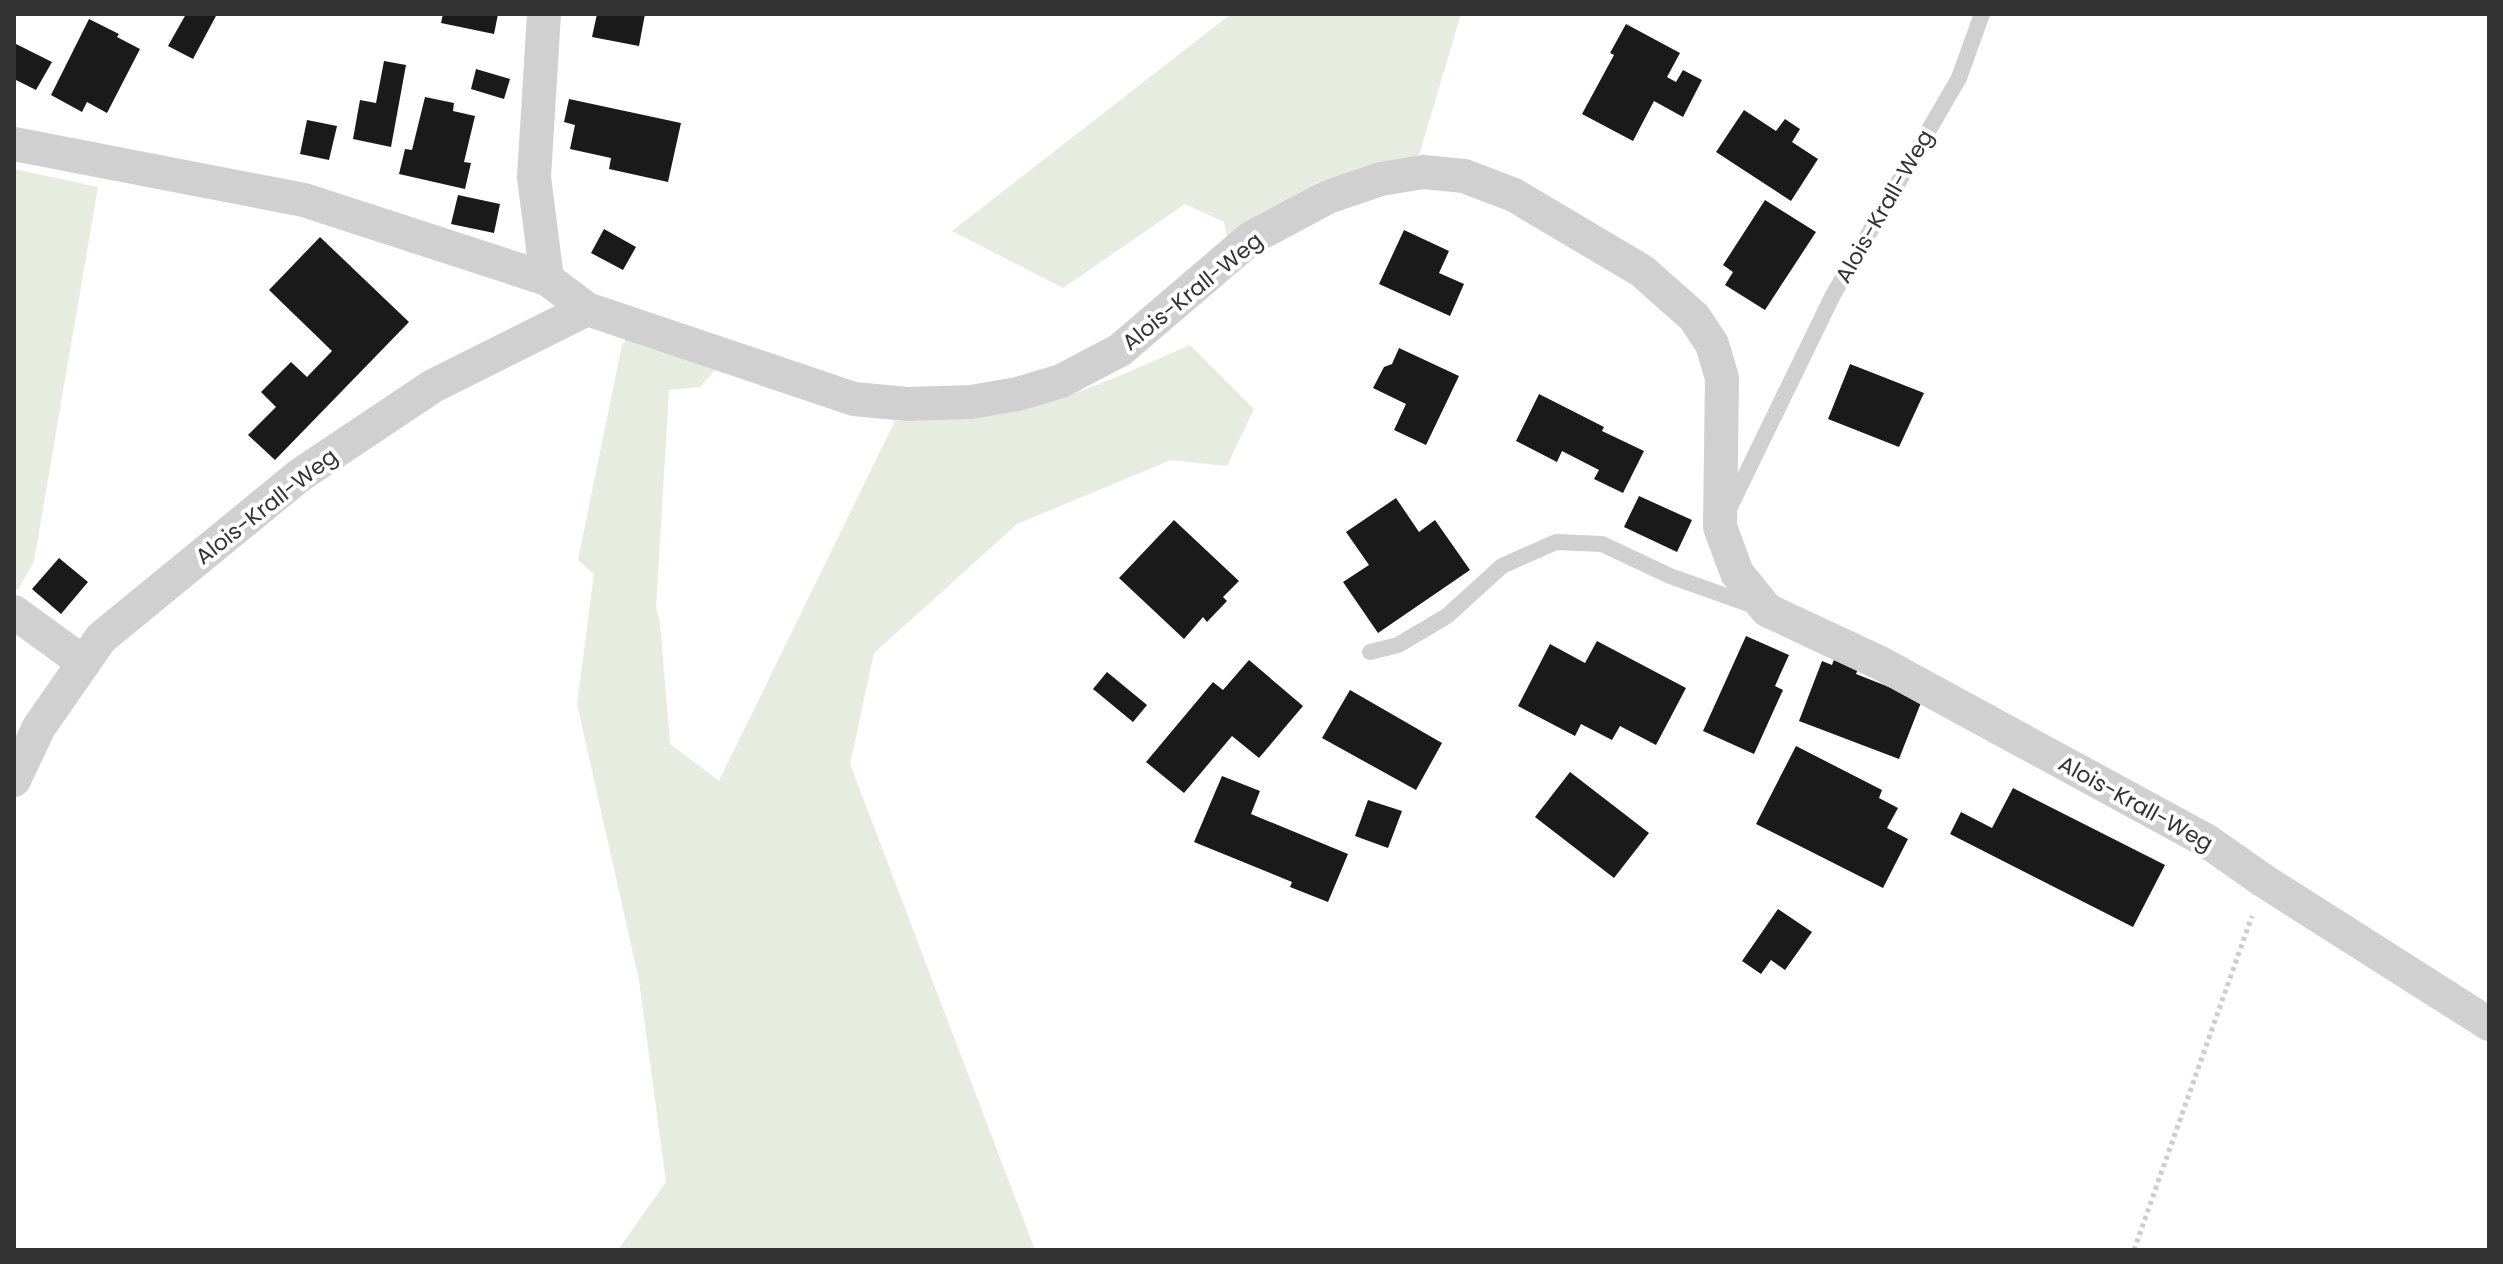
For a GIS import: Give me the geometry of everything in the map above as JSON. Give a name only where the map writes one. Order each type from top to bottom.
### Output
[{"type":"street","points":[[544,14],[534,177],[547,279]]},
{"type":"street","name":"Alois-Krall-Weg","points":[[14,144],[304,200],[547,279],[587,309],[722,357],[854,399],[907,404],[971,402],[1018,394],[1061,381],[1120,350],[1251,238],[1328,197],[1381,179],[1423,172],[1464,176],[1514,195],[1642,271],[1694,317],[1712,344],[1722,378],[1720,527],[1737,573],[1767,610],[1880,663],[2207,841],[2264,881],[2489,1024]]},
{"type":"street","name":"Alois-Krall-Weg","points":[[14,780],[39,727],[101,638],[300,475],[433,386],[587,309]]},
{"type":"street","points":[[14,612],[84,663]]},
{"type":"lane","name":"Alois-Krall-Weg","points":[[1720,527],[1833,295],[1959,78],[1982,14]]},
{"type":"lane","name":"Alois-Krall-Weg","points":[[1370,652],[1398,645],[1447,616],[1502,566],[1556,542],[1602,544],[1670,576],[1767,610]]},
{"type":"path","points":[[2134,1250],[2264,881]]},
{"type":"shaded area","points":[[1231,14],[1461,14],[1419,155],[1318,182],[1228,243],[1224,222],[1185,204],[1063,288],[952,231]]},
{"type":"shaded area","points":[[14,169],[98,187],[34,561],[18,590],[14,588]]},
{"type":"shaded area","points":[[629,335],[715,370],[700,387],[669,390],[656,607],[670,744],[719,781],[895,421],[983,417],[1012,412],[1102,383],[1190,345],[1254,409],[1227,466],[1171,460],[1017,524],[874,653],[850,764],[1035,1250],[618,1250],[666,1182],[639,980],[577,704],[594,574],[578,560],[622,345]]},
{"type":"building","points":[[186,14],[217,14],[193,59],[168,46]]},
{"type":"building","points":[[443,14],[498,14],[494,34],[441,23]]},
{"type":"building","points":[[597,14],[645,14],[639,46],[592,37]]},
{"type":"building","points":[[89,19],[140,49],[107,113],[87,102],[82,112],[51,95]]},
{"type":"building","points":[[1626,24],[1680,53],[1667,77],[1676,82],[1683,70],[1702,80],[1683,117],[1654,101],[1633,141],[1582,114],[1614,55],[1610,53]]},
{"type":"building","points":[[14,43],[52,62],[36,90],[14,79]]},
{"type":"building","points":[[384,61],[406,65],[391,147],[353,139],[360,100],[376,103]]},
{"type":"building","points":[[476,69],[510,79],[504,99],[471,89]]},
{"type":"building","points":[[425,97],[454,103],[453,111],[475,116],[464,162],[471,163],[465,189],[399,174],[405,149],[412,150]]},
{"type":"building","points":[[569,99],[681,123],[668,182],[609,169],[611,158],[570,149],[575,125],[564,122]]},
{"type":"building","points":[[1744,110],[1776,131],[1785,119],[1800,129],[1792,142],[1818,159],[1791,201],[1716,152]]},
{"type":"building","points":[[307,120],[337,126],[329,160],[300,154]]},
{"type":"building","points":[[458,195],[500,204],[494,233],[451,224]]},
{"type":"building","points":[[1765,200],[1816,232],[1765,310],[1725,285],[1733,272],[1723,265]]},
{"type":"building","points":[[604,229],[636,247],[623,270],[591,253]]},
{"type":"building","points":[[1404,230],[1449,251],[1439,273],[1464,284],[1450,316],[1379,284]]},
{"type":"building","points":[[320,237],[409,322],[275,460],[248,435],[276,407],[261,392],[291,362],[307,377],[332,351],[269,290]]},
{"type":"building","points":[[1399,348],[1459,376],[1426,445],[1394,430],[1406,404],[1373,388],[1384,367],[1392,364]]},
{"type":"building","points":[[1850,364],[1924,393],[1899,447],[1828,419]]},
{"type":"building","points":[[1539,394],[1604,427],[1602,431],[1644,451],[1623,493],[1594,479],[1599,470],[1562,451],[1557,462],[1516,441]]},
{"type":"building","points":[[1639,496],[1692,520],[1677,552],[1624,527]]},
{"type":"building","points":[[1396,498],[1419,532],[1435,520],[1470,570],[1378,633],[1343,582],[1369,565],[1346,532]]},
{"type":"building","points":[[1174,520],[1239,581],[1223,597],[1227,601],[1207,622],[1203,617],[1184,639],[1119,578]]},
{"type":"building","points":[[59,558],[88,582],[61,614],[32,589]]},
{"type":"building","points":[[1746,636],[1789,655],[1775,686],[1783,690],[1754,754],[1703,731]]},
{"type":"building","points":[[1597,641],[1686,688],[1656,745],[1620,726],[1612,740],[1581,724],[1575,736],[1518,706],[1550,644],[1585,663]]},
{"type":"building","points":[[1835,657],[1859,667],[1856,674],[1922,700],[1899,759],[1799,721],[1822,661],[1832,665]]},
{"type":"building","points":[[1249,660],[1303,706],[1259,758],[1232,736],[1184,793],[1146,762],[1213,682],[1223,690]]},
{"type":"building","points":[[1107,672],[1147,705],[1133,722],[1093,689]]},
{"type":"building","points":[[1350,690],[1442,743],[1416,790],[1322,738]]},
{"type":"building","points":[[1796,746],[1882,790],[1879,798],[1898,808],[1887,828],[1908,839],[1883,888],[1756,824]]},
{"type":"building","points":[[1570,772],[1649,833],[1614,878],[1535,817]]},
{"type":"building","points":[[1222,776],[1260,791],[1251,814],[1348,854],[1328,902],[1290,887],[1292,882],[1194,842]]},
{"type":"building","points":[[2013,788],[2165,865],[2133,927],[1950,834],[1961,812],[1992,828]]},
{"type":"building","points":[[1368,800],[1402,811],[1388,848],[1355,836]]},
{"type":"building","points":[[1778,909],[1812,932],[1785,970],[1771,960],[1761,974],[1742,961]]}]
